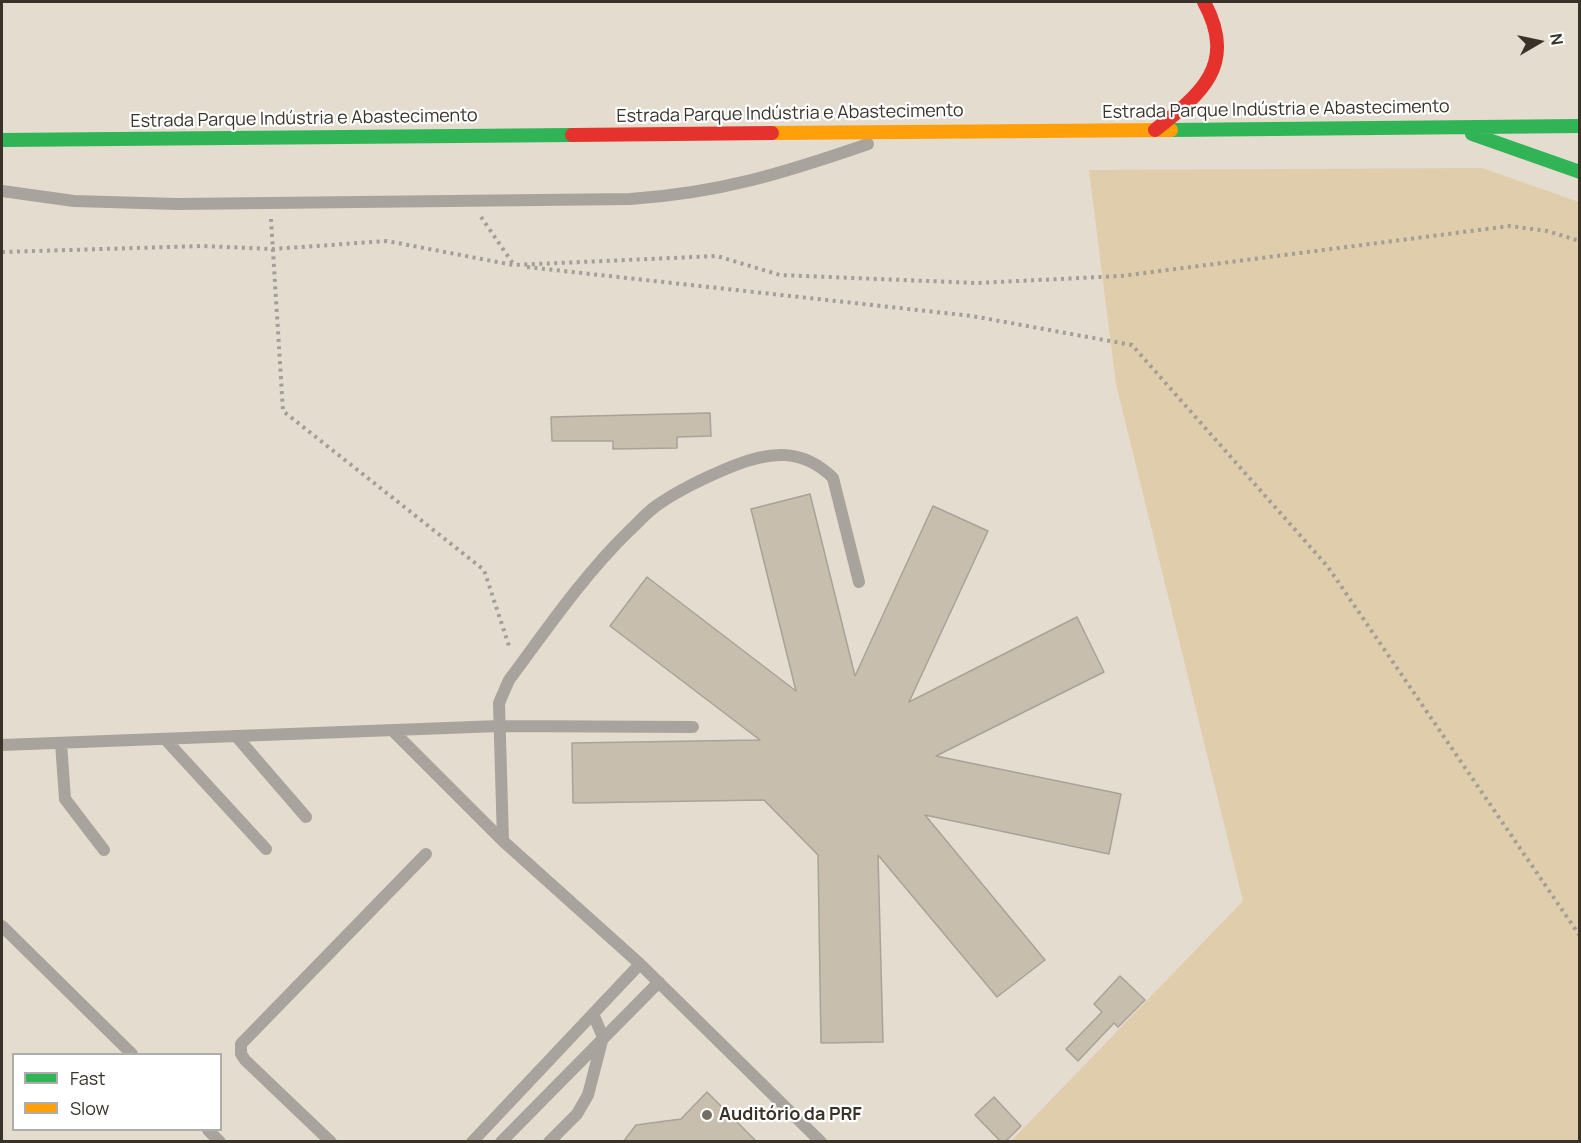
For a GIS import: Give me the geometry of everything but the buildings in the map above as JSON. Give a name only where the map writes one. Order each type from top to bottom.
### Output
[{"type":"highway","points":[[1155,130],[1201,92],[1215,65],[1217,32],[1204,2]]},
{"type":"highway","name":"Estrada Parque Indústria e Abastecimento","points":[[2,140],[905,130],[1580,126]]},
{"type":"highway","points":[[1450,127],[1580,172]]},
{"type":"lane","points":[[2,191],[74,201],[177,204],[630,199],[682,196],[776,176],[905,130]]},
{"type":"lane","points":[[504,840],[499,726],[500,703],[509,680],[598,561],[654,507],[698,480],[776,453],[797,455],[822,467],[833,478],[860,582]]},
{"type":"lane","points":[[2,745],[499,726],[693,727]]},
{"type":"lane","points":[[393,731],[504,840],[659,982],[821,1142]]},
{"type":"lane","points":[[236,736],[306,817]]},
{"type":"lane","points":[[165,739],[266,849]]},
{"type":"lane","points":[[61,743],[65,799],[104,850]]},
{"type":"lane","points":[[331,1142],[245,1060],[241,1054],[241,1044],[426,854]]},
{"type":"lane","points":[[2,926],[131,1053]]},
{"type":"lane","points":[[472,1142],[640,964]]},
{"type":"lane","points":[[501,1142],[659,982]]},
{"type":"lane","points":[[549,1142],[577,1114],[588,1095],[603,1037],[593,1014]]},
{"type":"lane","points":[[208,1131],[220,1142]]},
{"type":"path","points":[[471,201],[513,265]]},
{"type":"path","points":[[270,203],[283,411],[484,570],[517,669]]},
{"type":"path","points":[[513,265],[717,256],[780,274],[977,283],[1122,276],[1510,226],[1547,231],[1580,241]]},
{"type":"path","points":[[2,252],[202,246],[273,249],[387,241],[513,265],[972,316],[1132,345],[1329,567],[1580,936]]},
{"type":"shaded area","points":[[1482,168],[1579,202],[1579,1141],[1011,1141],[1243,901],[1116,384],[1089,170]]},
{"type":"traffic: fast","points":[[1171,130],[1580,126]]},
{"type":"traffic: fast","points":[[1472,134],[1580,172]]},
{"type":"traffic: fast","points":[[2,140],[572,135]]},
{"type":"traffic: slow","points":[[772,133],[1171,130]]},
{"type":"traffic: jam","points":[[1155,130],[1187,104],[1200,90],[1210,76],[1216,61],[1217,44],[1214,24],[1204,2]]},
{"type":"traffic: jam","points":[[572,135],[772,133]]},
{"type":"place","name":"Auditório da PRF","points":[[707,1115]]}]
